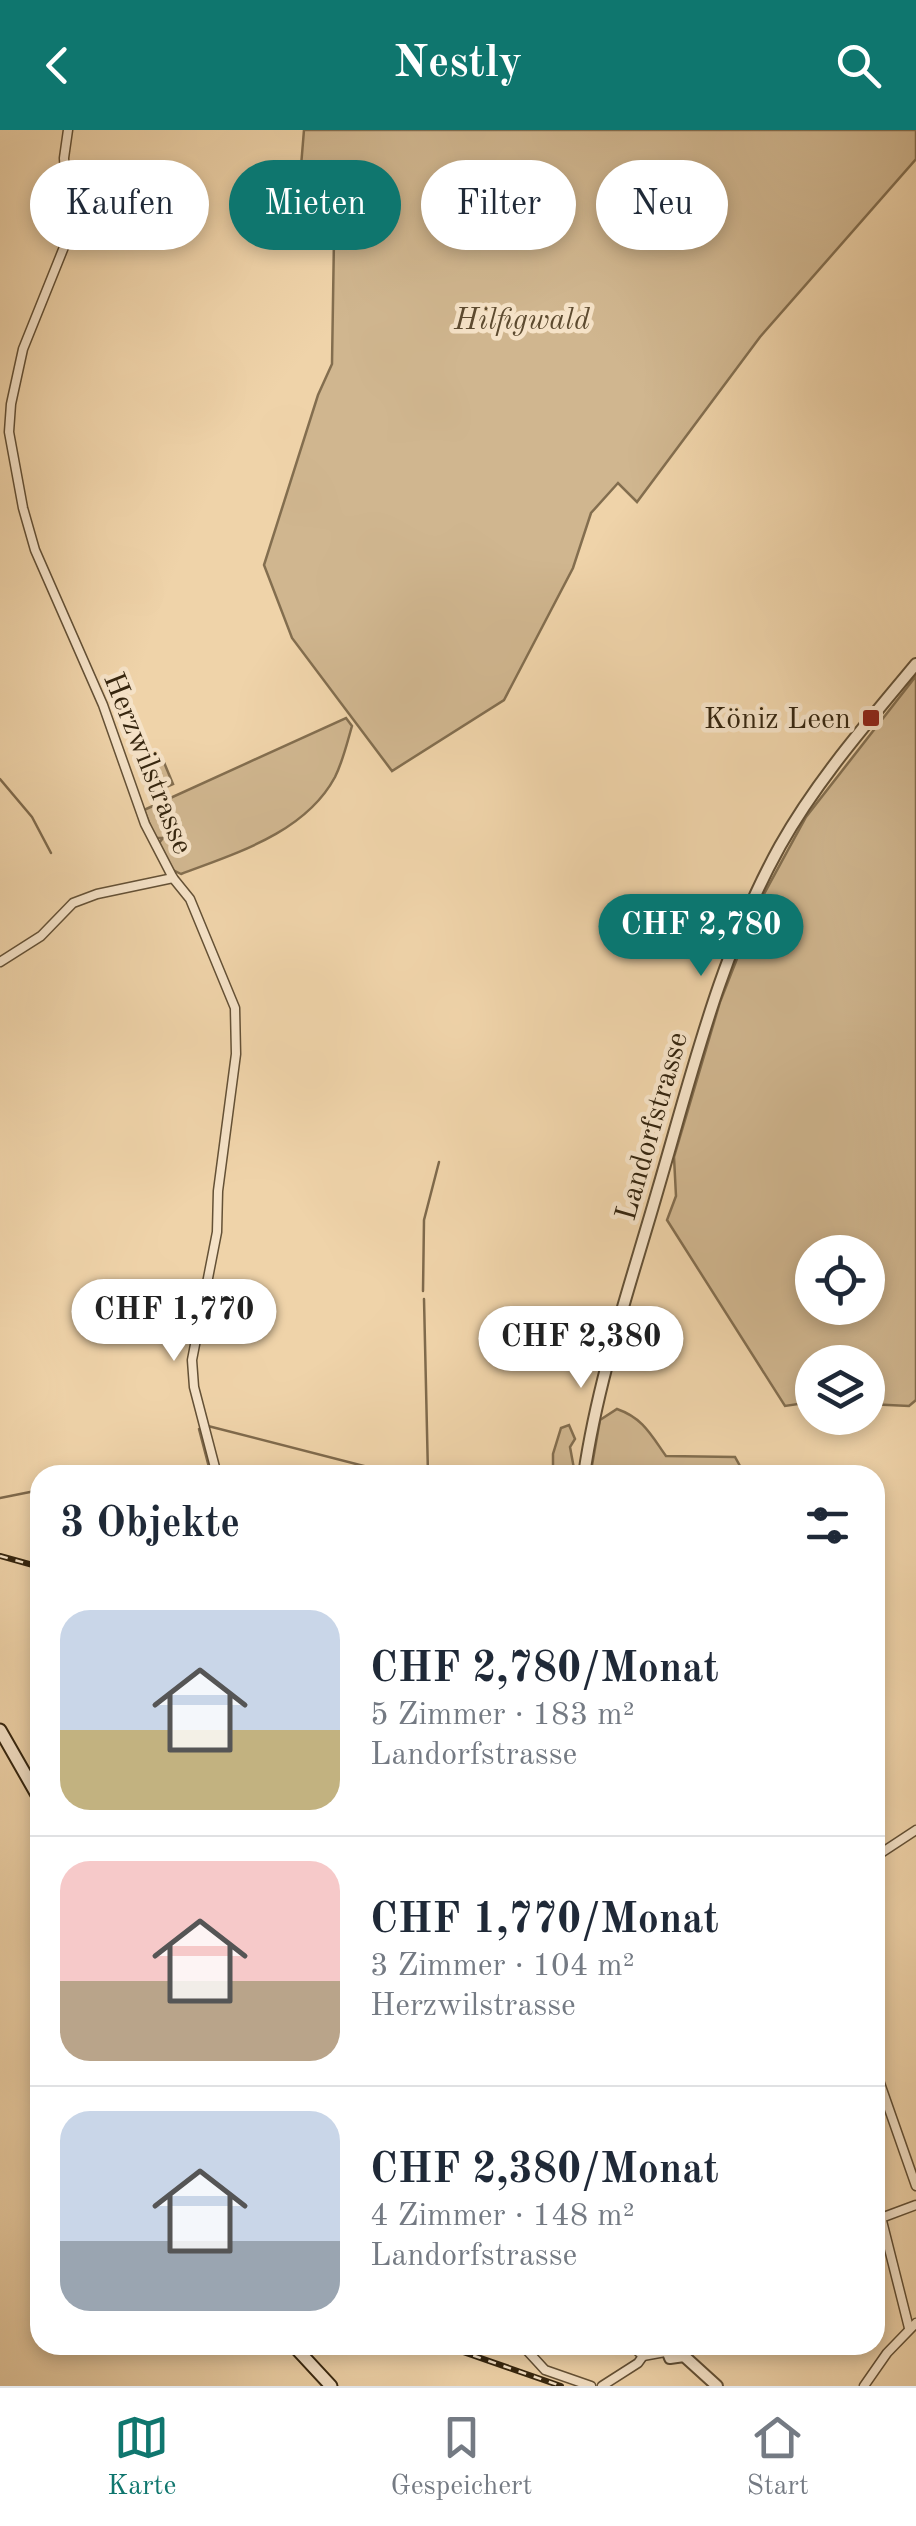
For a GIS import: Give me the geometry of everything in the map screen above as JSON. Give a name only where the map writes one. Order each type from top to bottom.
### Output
[{"type":"main road","points":[[0,1730],[30,1782]]},
{"type":"main road","points":[[303,2355],[331,2386]]},
{"type":"street","name":"Herzwilstrasse","points":[[68,130],[64,158],[68,227],[15,376],[9,432],[35,550],[103,705],[145,824],[173,878],[190,900],[232,999],[236,1025],[214,1250],[192,1360],[194,1387],[214,1465]]},
{"type":"street","name":"Landorfstrasse","points":[[586,1465],[599,1400],[690,1078],[751,904],[780,845],[816,789],[916,664]]},
{"type":"street","points":[[0,962],[41,936],[73,903],[173,878]]},
{"type":"street","points":[[885,1850],[916,1830]]},
{"type":"street","points":[[885,2098],[916,2186]]},
{"type":"street","points":[[885,2216],[916,2205]]},
{"type":"street","points":[[864,2386],[913,2326],[885,2234]]},
{"type":"street","points":[[531,2355],[545,2370],[591,2386]]},
{"type":"street","points":[[602,2386],[646,2355]]},
{"type":"street","points":[[689,2355],[717,2386]]},
{"type":"green space","name":"Hilfigwald","points":[[304,130],[916,130],[916,159],[760,337],[637,502],[618,483],[591,513],[573,568],[504,700],[392,771],[292,638],[264,565],[318,395],[332,364],[334,250],[401,250],[401,160],[302,160]]},
{"type":"green space","points":[[916,676],[916,1400],[909,1406],[885,1405],[885,1345],[795,1345],[795,1405],[785,1406],[667,1220],[676,1196],[674,1157],[720,1002],[758,905],[806,817]]},
{"type":"green space","points":[[346,718],[352,726],[338,771],[306,813],[246,849],[181,874],[173,870],[159,843],[163,838],[155,838],[144,810]]},
{"type":"green space","points":[[163,760],[173,784],[150,794],[139,771]]},
{"type":"green space","points":[[617,1409],[640,1422],[666,1456],[735,1457],[739,1465],[592,1465],[600,1420]]},
{"type":"green space","points":[[569,1425],[575,1439],[570,1447],[573,1465],[553,1465],[561,1428]]},
{"type":"waterway","points":[[0,779],[32,817],[51,853]]},
{"type":"waterway","points":[[423,1291],[424,1220],[439,1162]]},
{"type":"waterway","points":[[424,1299],[428,1465]]},
{"type":"waterway","points":[[208,1426],[360,1465]]},
{"type":"waterway","points":[[199,1429],[208,1465]]},
{"type":"waterway","points":[[0,1498],[30,1492]]},
{"type":"railway","points":[[0,1556],[30,1564]]},
{"type":"railway","points":[[472,2355],[561,2386]]},
{"type":"place","name":"Köniz Leen","points":[[871,718]]}]
